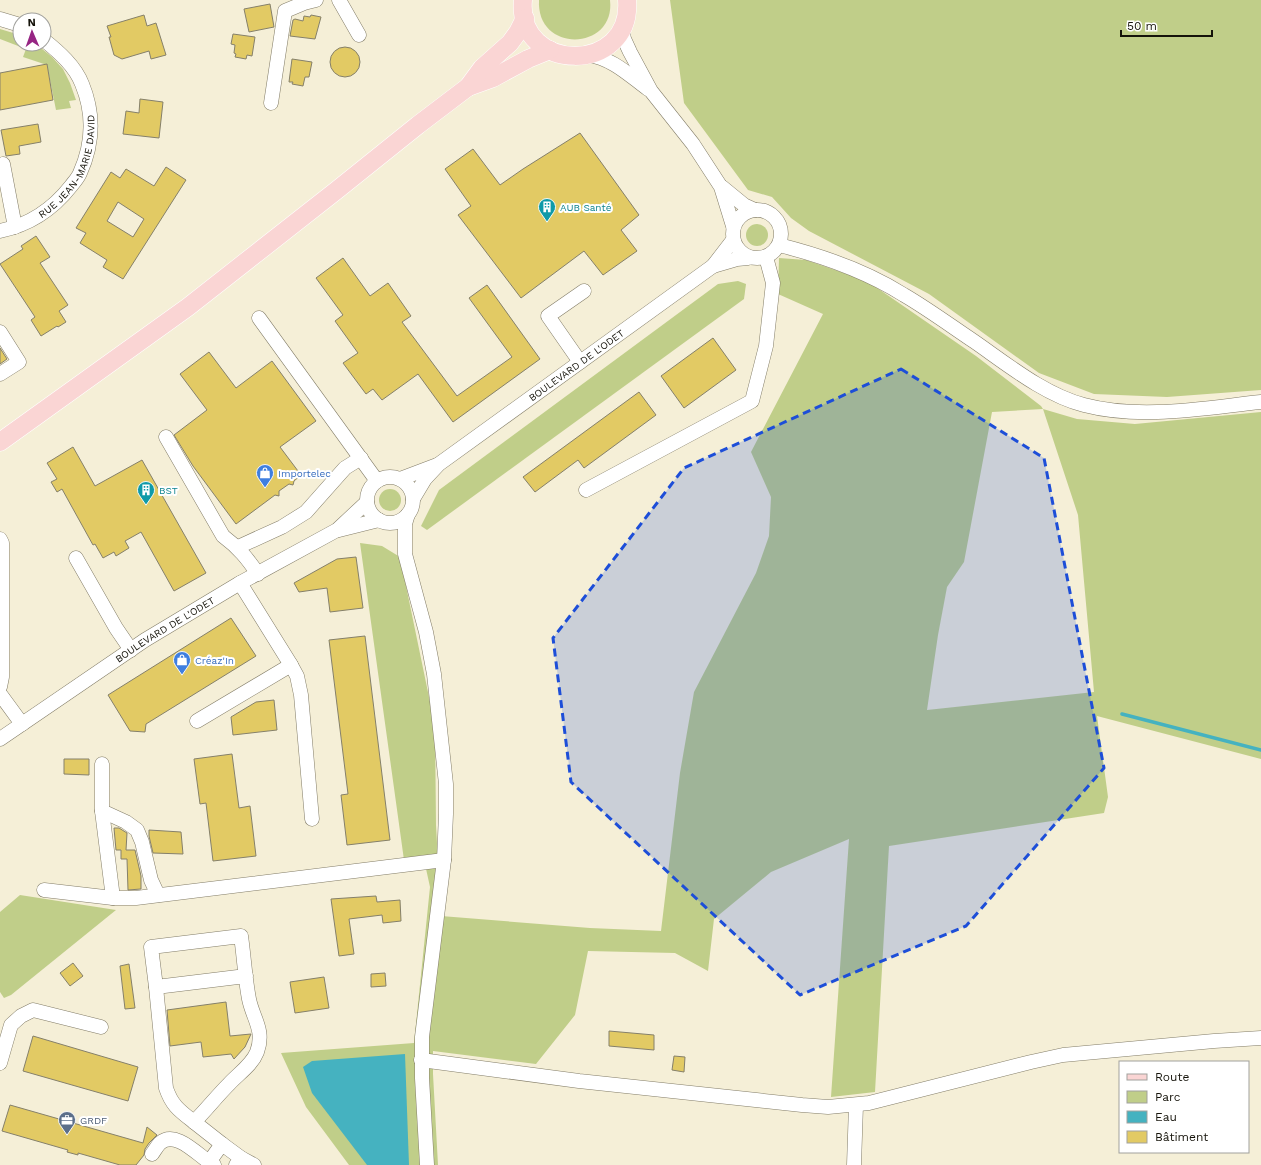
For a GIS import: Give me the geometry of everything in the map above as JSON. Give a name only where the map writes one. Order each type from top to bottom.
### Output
[{"type":"main road","points":[[523,0],[525,18],[530,30],[537,40],[557,54],[573,57],[588,55],[602,49],[619,34],[627,11],[627,0]]},
{"type":"main road","points":[[0,442],[188,307],[468,87],[482,68],[510,43],[518,32],[525,18]]},
{"type":"main road","points":[[468,87],[493,78],[528,59],[550,50]]},
{"type":"street","points":[[271,103],[285,11],[316,0]]},
{"type":"street","points":[[338,0],[359,35]]},
{"type":"street","points":[[0,18],[12,22]]},
{"type":"street","points":[[622,27],[624,39],[651,91],[694,144],[721,187],[733,226],[733,240],[738,251],[748,258],[766,257],[771,254],[779,245],[781,233],[777,221],[768,212],[755,210],[744,205],[721,187]]},
{"type":"street","name":"RUE JEAN-MARIE DAVID","points":[[0,231],[33,220],[52,206],[67,191],[79,174],[86,154],[91,133],[89,109],[81,82],[71,65],[52,46]]},
{"type":"street","points":[[588,55],[602,58],[611,62],[651,91]]},
{"type":"street","points":[[3,164],[15,226]]},
{"type":"street","points":[[733,226],[742,215],[755,210]]},
{"type":"street","name":"BOULEVARD DE L'ODET","points":[[337,530],[384,521],[396,522],[402,519],[408,514],[412,507],[413,499],[425,479],[439,464],[713,266],[733,240]]},
{"type":"street","points":[[779,245],[811,253],[867,275],[904,295],[1050,392],[1071,402],[1098,408],[1136,412],[1158,412],[1261,402]]},
{"type":"street","points":[[586,490],[752,401],[766,346],[773,283],[766,257]]},
{"type":"street","name":"BOULEVARD DE L'ODET","points":[[713,266],[737,259],[748,258]]},
{"type":"street","points":[[580,362],[548,316],[584,291]]},
{"type":"street","points":[[259,318],[377,481]]},
{"type":"street","points":[[0,332],[19,362],[0,374]]},
{"type":"street","points":[[166,437],[223,536],[238,547],[258,574]]},
{"type":"street","points":[[238,547],[282,527],[306,512],[345,468],[361,458]]},
{"type":"street","name":"BOULEVARD DE L'ODET","points":[[0,739],[131,650],[240,584],[337,530],[367,502],[369,490],[377,481],[388,477],[400,479],[439,464]]},
{"type":"street","points":[[400,479],[409,487],[413,499]]},
{"type":"street","points":[[367,502],[370,512],[384,521],[405,554]]},
{"type":"street","points":[[408,514],[405,524],[405,554],[426,632],[434,674],[446,784],[444,860],[422,1037],[421,1060],[427,1165]]},
{"type":"street","points":[[0,539],[2,543],[1,695],[22,724]]},
{"type":"street","points":[[76,558],[116,628],[131,650]]},
{"type":"street","points":[[240,584],[297,676],[301,695],[312,818]]},
{"type":"street","points":[[197,721],[291,665]]},
{"type":"street","points":[[102,764],[102,811],[113,898]]},
{"type":"street","points":[[102,811],[126,822],[137,830],[142,842],[150,880],[158,895]]},
{"type":"street","points":[[44,890],[113,898],[136,898],[444,860]]},
{"type":"street","points":[[194,1122],[229,1083],[248,1066],[257,1053],[261,1037],[258,1023],[249,1001],[241,936],[151,947],[166,1088],[170,1100],[182,1113],[222,1144],[238,1162],[254,1165]]},
{"type":"street","points":[[156,987],[246,976]]},
{"type":"street","points":[[0,1063],[11,1025],[21,1016],[33,1010],[101,1027]]},
{"type":"street","points":[[421,1060],[579,1081],[828,1107],[869,1103],[1062,1055],[1261,1038]]},
{"type":"street","points":[[854,1165],[856,1105]]},
{"type":"street","points":[[152,1154],[160,1143],[170,1138],[180,1140],[212,1163],[222,1144]]},
{"type":"highlighted area","points":[[901,369],[1044,458],[1104,768],[966,926],[800,995],[571,782],[553,638],[684,468]]},
{"type":"green space","points":[[539,0],[610,0],[609,17],[601,29],[589,37],[576,39],[562,37],[550,30],[541,18]]},
{"type":"green space","points":[[670,0],[1261,0],[1261,390],[1167,397],[1094,394],[1039,373],[929,294],[809,231],[791,218],[772,197],[748,190],[684,103]]},
{"type":"green space","points":[[0,29],[12,33],[12,44],[0,39]]},
{"type":"green space","points":[[25,52],[46,52],[52,57],[63,69],[70,83],[76,100],[69,101],[71,108],[56,110],[47,65],[23,57]]},
{"type":"green space","points":[[757,224],[765,227],[768,235],[765,243],[757,246],[749,243],[746,235],[749,227]]},
{"type":"green space","points":[[779,258],[806,260],[867,281],[976,356],[1043,409],[1077,419],[1135,424],[1261,412],[1261,759],[1097,716],[1108,797],[1104,813],[889,846],[875,1092],[831,1097],[849,839],[771,872],[714,919],[708,971],[675,953],[588,951],[575,1015],[536,1064],[433,1051],[438,1165],[349,1165],[306,1107],[281,1053],[414,1043],[430,887],[423,855],[404,860],[360,543],[382,546],[400,557],[435,726],[436,825],[441,916],[590,928],[661,931],[680,773],[694,692],[756,573],[769,536],[771,497],[751,452],[823,314],[778,294]],"holes":[[[1043,409],[1078,515],[1094,692],[927,710],[947,587],[964,562],[992,412]]]},
{"type":"green space","points":[[738,281],[746,284],[744,299],[427,530],[421,526],[439,490],[718,284]]},
{"type":"green space","points":[[390,489],[394,490],[400,496],[400,504],[394,510],[390,511],[386,510],[380,504],[379,500],[380,496],[386,490]]},
{"type":"green space","points":[[20,895],[116,910],[11,995],[4,998],[0,992],[0,912]]},
{"type":"water","points":[[405,1054],[409,1165],[367,1165],[312,1093],[303,1067],[312,1061]]},
{"type":"building","points":[[270,4],[274,27],[249,32],[244,9]]},
{"type":"building","points":[[144,15],[147,26],[156,23],[166,55],[151,59],[149,51],[122,59],[114,55],[109,37],[111,37],[107,26]]},
{"type":"building","points":[[311,15],[321,17],[315,39],[290,36],[293,20],[303,21],[304,16],[310,17]]},
{"type":"building","points":[[233,34],[255,37],[252,56],[247,55],[246,59],[235,57],[235,45],[231,44]]},
{"type":"building","points":[[345,47],[356,51],[360,62],[356,73],[345,77],[334,73],[330,62],[334,51]]},
{"type":"building","points":[[292,59],[312,62],[309,77],[305,77],[303,86],[289,82]]},
{"type":"building","points":[[47,64],[53,100],[0,110],[0,73]]},
{"type":"building","points":[[140,99],[163,102],[159,138],[123,134],[126,111],[139,113]]},
{"type":"building","points":[[38,124],[41,142],[19,146],[20,154],[6,156],[1,130]]},
{"type":"building","name":"AUB Santé","points":[[580,133],[639,215],[621,230],[637,251],[603,275],[584,251],[521,298],[458,215],[471,206],[445,169],[473,149],[500,185]]},
{"type":"building","points":[[166,167],[186,180],[123,279],[103,267],[107,260],[80,243],[86,233],[76,228],[111,172],[120,178],[126,169],[154,186]],"holes":[[[118,202],[144,219],[133,237],[107,221]]]},
{"type":"building","points":[[36,236],[50,257],[40,263],[68,305],[59,311],[66,322],[41,336],[31,320],[35,317],[0,264],[23,249],[21,246]]},
{"type":"building","points":[[343,258],[370,296],[388,283],[411,316],[402,322],[457,396],[512,357],[469,298],[487,285],[540,359],[453,422],[418,374],[382,400],[373,389],[366,394],[343,363],[358,353],[335,321],[343,315],[316,278]]},
{"type":"building","points":[[713,338],[736,370],[684,408],[661,376]]},
{"type":"building","points":[[0,348],[7,359],[0,364]]},
{"type":"building","points":[[209,352],[236,388],[272,361],[316,421],[280,447],[301,475],[294,481],[293,485],[289,484],[279,491],[279,496],[275,495],[236,524],[193,466],[174,435],[207,410],[180,374]]},
{"type":"building","points":[[639,392],[656,415],[584,468],[578,460],[535,492],[523,477]]},
{"type":"building","name":"BST","points":[[73,447],[95,486],[142,460],[206,573],[174,591],[141,532],[125,541],[129,548],[116,556],[114,552],[103,558],[95,544],[93,545],[62,489],[57,492],[51,482],[57,479],[47,463]]},
{"type":"building","points":[[356,557],[363,608],[330,612],[327,588],[299,592],[294,583],[337,559]]},
{"type":"building","name":"Créaz'In","points":[[231,618],[256,656],[146,724],[145,732],[130,731],[108,695]]},
{"type":"building","points":[[365,636],[390,840],[347,845],[341,795],[348,794],[329,640]]},
{"type":"building","points":[[274,700],[277,730],[233,735],[231,717],[256,702]]},
{"type":"building","points":[[232,754],[239,808],[250,806],[256,856],[213,861],[206,803],[200,804],[194,759]]},
{"type":"building","points":[[64,759],[89,759],[89,775],[64,774]]},
{"type":"building","points":[[114,828],[119,828],[127,833],[126,850],[135,850],[141,876],[141,889],[128,890],[127,859],[121,859],[121,850],[116,850]]},
{"type":"building","points":[[149,830],[181,832],[183,854],[153,853]]},
{"type":"building","points":[[376,896],[377,902],[400,900],[401,921],[383,923],[382,915],[349,919],[354,954],[339,956],[331,899]]},
{"type":"building","points":[[73,963],[83,976],[70,986],[60,973]]},
{"type":"building","points":[[129,964],[135,1008],[125,1009],[120,966]]},
{"type":"building","points":[[385,973],[386,986],[371,987],[371,974]]},
{"type":"building","points":[[324,977],[329,1008],[295,1013],[290,982]]},
{"type":"building","points":[[226,1002],[230,1036],[251,1034],[245,1047],[234,1059],[231,1054],[203,1057],[201,1042],[170,1046],[167,1010]]},
{"type":"building","points":[[609,1031],[654,1035],[654,1050],[609,1046]]},
{"type":"building","points":[[33,1036],[138,1067],[128,1101],[23,1071]]},
{"type":"building","points":[[674,1056],[685,1057],[684,1072],[672,1070]]},
{"type":"building","points":[[10,1105],[143,1143],[147,1127],[157,1135],[149,1143],[145,1149],[144,1155],[136,1165],[120,1165],[78,1153],[78,1155],[67,1152],[68,1150],[2,1131]]},
{"type":"waterway","points":[[1122,714],[1261,750]]},
{"type":"place","name":"AUB Santé","points":[[547,222]]},
{"type":"place","name":"Importelec","points":[[265,488]]},
{"type":"place","name":"BST","points":[[146,505]]},
{"type":"place","name":"Créaz'In","points":[[182,675]]},
{"type":"place","name":"GRDF","points":[[67,1135]]}]
